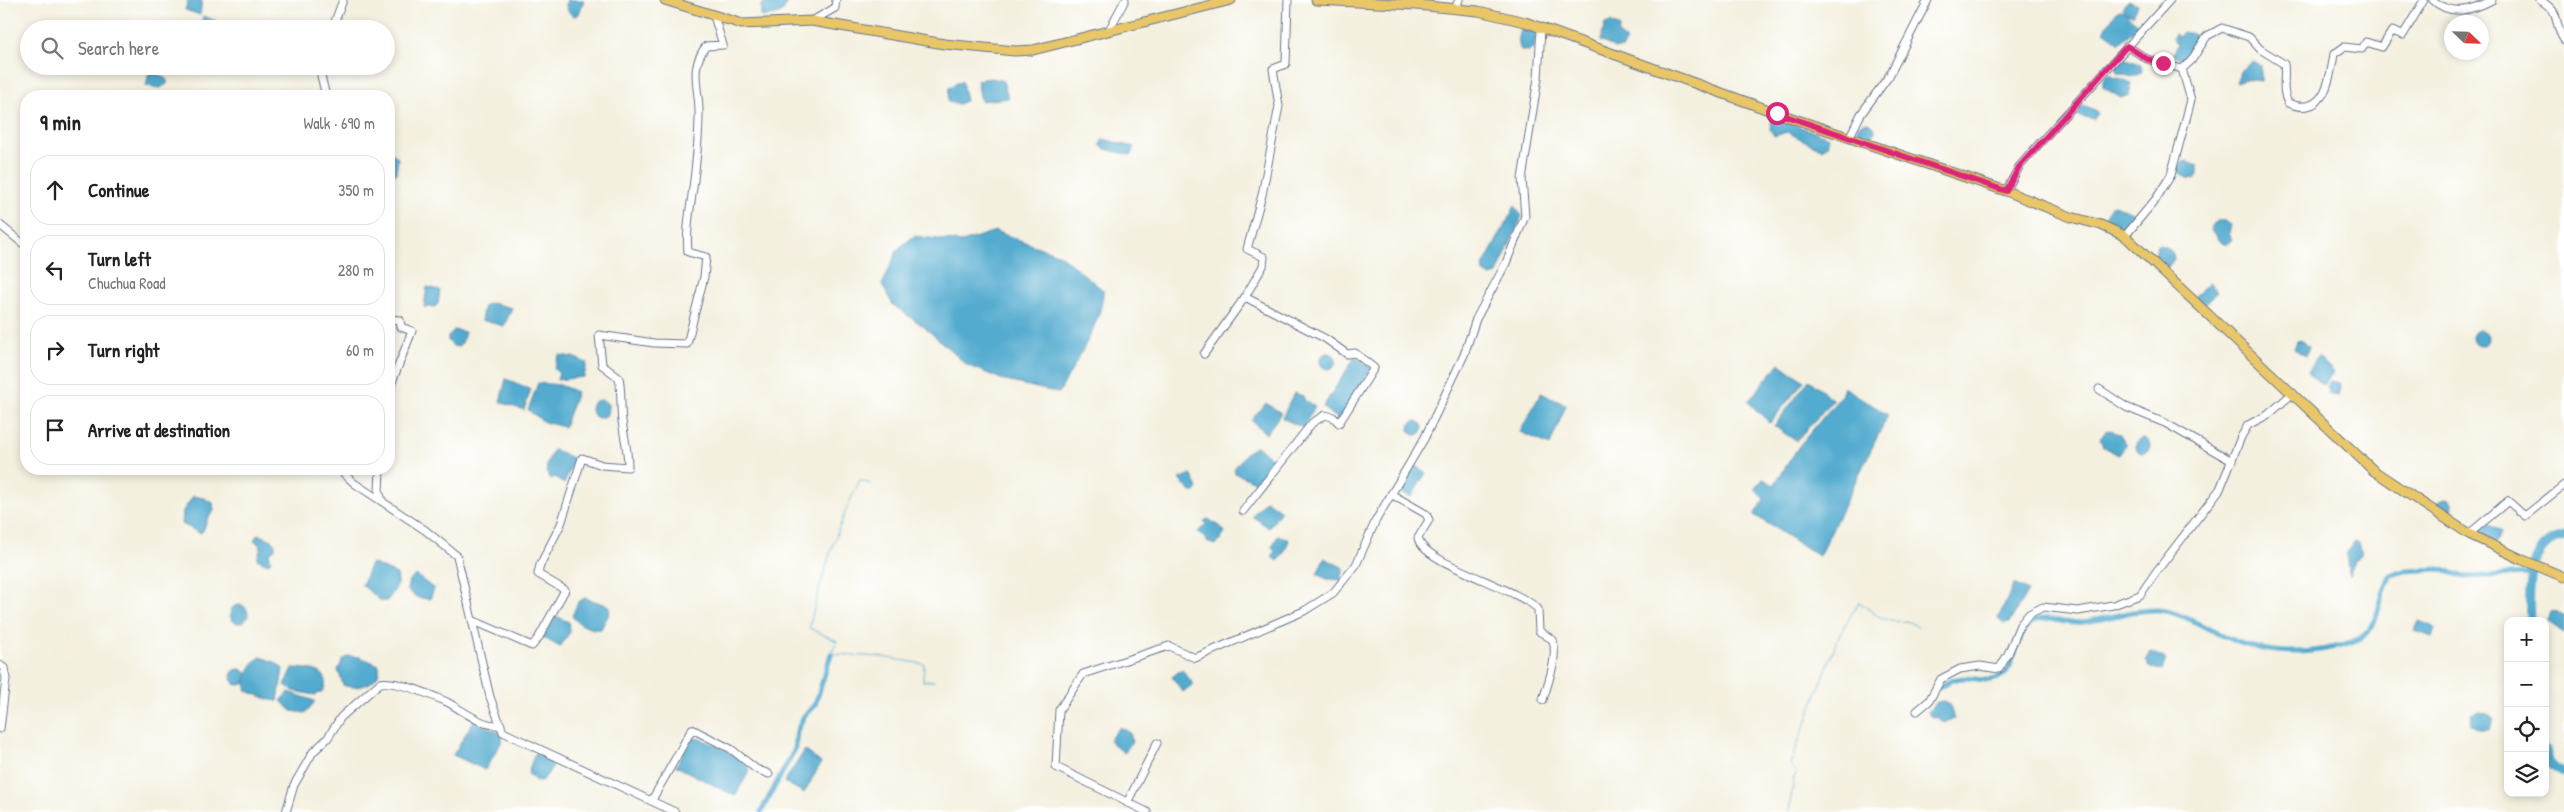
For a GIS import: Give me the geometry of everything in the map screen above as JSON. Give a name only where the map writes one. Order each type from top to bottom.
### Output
[{"type":"main road","points":[[665,0],[742,24],[812,20],[944,44],[1015,51],[1034,50],[1231,0]]},
{"type":"main road","points":[[1316,0],[1457,4],[1478,10],[1542,29],[1793,119],[1850,136],[2006,191],[2071,217],[2101,225],[2125,236],[2374,471],[2470,534],[2523,560],[2564,577]]},
{"type":"street","points":[[335,20],[343,0]]},
{"type":"street","points":[[812,20],[835,8],[836,0]]},
{"type":"street","points":[[1109,30],[1125,0]]},
{"type":"street","points":[[1204,354],[1245,298],[1263,266],[1264,257],[1247,249],[1262,195],[1279,106],[1273,69],[1286,64],[1288,0]]},
{"type":"street","points":[[1850,136],[1861,114],[1889,76],[1928,0]]},
{"type":"street","points":[[2006,191],[2019,167],[2170,0]]},
{"type":"street","points":[[2182,68],[2191,61],[2207,36],[2222,28],[2249,37],[2260,49],[2284,64],[2283,94],[2288,103],[2306,108],[2314,106],[2331,78],[2334,54],[2344,47],[2362,49],[2366,42],[2382,48],[2392,31],[2403,35],[2424,0]]},
{"type":"street","points":[[2433,0],[2438,5],[2455,12],[2478,8],[2492,0]]},
{"type":"street","points":[[2540,0],[2554,8],[2558,13],[2560,33],[2564,40]]},
{"type":"street","points":[[474,620],[532,646],[565,590],[538,574],[540,565],[561,524],[582,458],[602,465],[628,467],[628,446],[621,420],[622,393],[619,378],[602,365],[599,335],[654,343],[687,344],[704,277],[706,257],[688,252],[687,241],[687,222],[695,168],[699,114],[696,62],[706,46],[723,46],[714,16]]},
{"type":"street","points":[[1147,812],[1056,766],[1059,710],[1083,674],[1169,646],[1195,658],[1304,612],[1332,593],[1356,565],[1391,494],[1424,439],[1464,355],[1476,319],[1506,263],[1525,216],[1522,179],[1538,78],[1542,29]]},
{"type":"street","points":[[2127,46],[2147,59],[2182,68]]},
{"type":"street","points":[[2125,236],[2156,199],[2171,174],[2191,100],[2182,68]]},
{"type":"street","points":[[321,75],[324,90]]},
{"type":"street","points":[[0,225],[20,241]]},
{"type":"street","points":[[1243,511],[1312,423],[1325,415],[1333,417],[1339,423],[1374,368],[1355,353],[1347,354],[1326,339],[1245,298]]},
{"type":"street","points":[[395,320],[400,320],[401,327],[412,331],[395,374]]},
{"type":"street","points":[[2099,389],[2126,407],[2165,423],[2232,460]]},
{"type":"street","points":[[1917,711],[1929,701],[1942,679],[1960,669],[1980,666],[2000,669],[2020,625],[2029,614],[2043,607],[2078,611],[2113,605],[2140,596],[2156,572],[2220,489],[2248,425],[2269,414],[2293,393]]},
{"type":"street","points":[[345,475],[426,530],[457,556],[474,620],[490,697],[503,732],[675,812]]},
{"type":"street","points":[[380,475],[379,492],[382,500]]},
{"type":"street","points":[[2470,534],[2508,501],[2525,516],[2564,485]]},
{"type":"street","points":[[1391,494],[1426,514],[1428,520],[1418,538],[1424,548],[1453,568],[1514,592],[1538,609],[1539,632],[1553,640],[1554,646],[1550,675],[1543,700]]},
{"type":"street","points":[[0,665],[4,668],[6,679],[0,729]]},
{"type":"street","points":[[286,812],[294,785],[313,752],[327,739],[341,717],[380,683],[388,682],[423,693],[446,702],[485,723],[501,725]]},
{"type":"street","points":[[652,800],[692,729],[732,749],[756,769],[768,774]]},
{"type":"street","points":[[1127,803],[1157,744]]},
{"type":"water","points":[[188,0],[202,0],[200,15],[185,10]]},
{"type":"water","points":[[567,0],[584,0],[579,14],[574,16],[568,11],[566,7]]},
{"type":"water","points":[[768,0],[782,0],[786,3],[785,8],[781,13],[761,17],[761,5]]},
{"type":"water","points":[[2127,1],[2138,5],[2133,15],[2126,13],[2139,25],[2120,43],[2104,31],[2116,12],[2120,10],[2125,12],[2122,8]]},
{"type":"water","points":[[203,16],[214,20],[202,20]]},
{"type":"water","points":[[1610,22],[1620,27],[1618,34],[1626,40],[1623,48],[1615,48],[1600,41],[1605,24]]},
{"type":"water","points":[[1527,27],[1536,32],[1534,47],[1529,51],[1521,50],[1519,42],[1522,28]]},
{"type":"water","points":[[2183,32],[2193,34],[2195,38],[2189,48],[2188,56],[2182,60],[2173,54],[2178,44],[2173,38],[2175,34],[2179,37]]},
{"type":"water","points":[[2121,57],[2140,64],[2141,73],[2132,77],[2118,73],[2116,65]]},
{"type":"water","points":[[2253,61],[2261,65],[2261,81],[2244,79],[2236,82],[2241,70]]},
{"type":"water","points":[[2109,74],[2132,83],[2129,95],[2121,98],[2103,87],[2103,79]]},
{"type":"water","points":[[149,75],[163,76],[167,80],[167,84],[160,88],[146,86]]},
{"type":"water","points":[[992,78],[1003,81],[1008,98],[981,101],[977,80]]},
{"type":"water","points":[[962,81],[966,101],[958,104],[948,102],[949,87]]},
{"type":"water","points":[[2082,105],[2098,113],[2094,119],[2079,116],[2079,108]]},
{"type":"water","points":[[1775,118],[1829,137],[1827,146],[1821,149],[1787,132],[1774,136],[1770,129],[1771,121]]},
{"type":"water","points":[[1866,122],[1872,125],[1875,131],[1872,137],[1866,140],[1860,137],[1857,131],[1860,125]]},
{"type":"water","points":[[1103,139],[1134,147],[1133,153],[1130,155],[1105,149],[1100,145]]},
{"type":"water","points":[[395,155],[398,158],[395,174]]},
{"type":"water","points":[[2185,160],[2198,165],[2198,175],[2195,179],[2187,178],[2176,170]]},
{"type":"water","points":[[2112,204],[2137,215],[2126,231],[2103,221]]},
{"type":"water","points":[[1515,206],[1522,216],[1497,274],[1490,276],[1484,272],[1483,266]]},
{"type":"water","points":[[2216,220],[2225,221],[2231,225],[2229,234],[2232,239],[2228,244],[2221,242],[2211,230]]},
{"type":"water","points":[[995,231],[1060,255],[1103,290],[1099,314],[1079,357],[1059,393],[1006,381],[967,365],[922,325],[893,305],[882,285],[898,249],[914,236],[962,242]]},
{"type":"water","points":[[2157,245],[2166,247],[2174,256],[2169,266],[2165,267],[2155,257]]},
{"type":"water","points":[[2210,283],[2217,291],[2205,305],[2202,305],[2195,296]]},
{"type":"water","points":[[427,287],[440,290],[438,304],[434,307],[424,307]]},
{"type":"water","points":[[491,303],[512,308],[504,326],[481,320],[484,305]]},
{"type":"water","points":[[454,330],[465,332],[462,343],[458,347],[453,346],[448,341],[448,337]]},
{"type":"water","points":[[2480,330],[2486,332],[2488,338],[2486,344],[2480,346],[2474,344],[2472,338],[2474,332]]},
{"type":"water","points":[[2302,340],[2309,347],[2306,356],[2294,349],[2297,341]]},
{"type":"water","points":[[1328,353],[1334,355],[1336,361],[1334,367],[1328,369],[1322,367],[1320,361],[1322,355]]},
{"type":"water","points":[[559,355],[573,357],[587,363],[584,377],[557,380],[559,373],[554,369]]},
{"type":"water","points":[[2318,356],[2334,372],[2323,385],[2307,372]]},
{"type":"water","points":[[1355,357],[1371,368],[1339,420],[1323,407]]},
{"type":"water","points":[[1779,363],[1804,381],[1770,423],[1748,402]]},
{"type":"water","points":[[506,379],[531,389],[524,410],[500,402]]},
{"type":"water","points":[[1809,380],[1833,400],[1796,441],[1774,426]]},
{"type":"water","points":[[2330,381],[2339,383],[2338,396],[2326,394],[2330,390],[2326,387]]},
{"type":"water","points":[[538,383],[560,385],[577,392],[564,427],[544,422],[528,410]]},
{"type":"water","points":[[1844,387],[1888,415],[1819,556],[1754,515],[1764,499],[1755,488],[1763,479],[1774,485],[1799,446],[1841,396]]},
{"type":"water","points":[[1294,393],[1303,396],[1305,401],[1315,406],[1303,428],[1282,418]]},
{"type":"water","points":[[1541,393],[1566,405],[1550,445],[1520,432]]},
{"type":"water","points":[[600,400],[606,403],[609,409],[606,415],[600,418],[594,415],[591,409],[594,403]]},
{"type":"water","points":[[1266,403],[1281,413],[1266,434],[1251,420]]},
{"type":"water","points":[[1413,421],[1419,421],[1423,428],[1419,435],[1413,435],[1409,431],[1409,425]]},
{"type":"water","points":[[2111,430],[2120,435],[2126,445],[2118,455],[2103,446],[2100,439],[2106,431]]},
{"type":"water","points":[[2140,439],[2146,439],[2150,446],[2146,453],[2140,453],[2136,449],[2136,443]]},
{"type":"water","points":[[1257,446],[1275,461],[1265,478],[1255,482],[1235,473],[1234,469],[1246,453]]},
{"type":"water","points":[[554,449],[574,459],[564,484],[555,477],[550,479],[547,472],[548,460]]},
{"type":"water","points":[[1414,464],[1426,473],[1411,497],[1398,492]]},
{"type":"water","points":[[1191,474],[1198,488],[1195,492],[1191,492],[1179,479]]},
{"type":"water","points":[[193,496],[204,498],[213,503],[214,511],[200,533],[182,524],[183,511]]},
{"type":"water","points":[[2442,498],[2448,498],[2453,503],[2451,512],[2442,514],[2437,509],[2437,503]]},
{"type":"water","points":[[1266,500],[1281,511],[1269,528],[1252,516]]},
{"type":"water","points":[[1208,519],[1220,526],[1225,532],[1216,545],[1208,542],[1198,532],[1206,524],[1204,521]]},
{"type":"water","points":[[2484,525],[2490,525],[2501,532],[2497,542],[2478,532]]},
{"type":"water","points":[[258,534],[272,540],[275,544],[275,549],[269,553],[271,560],[268,564],[257,559],[261,547],[254,540]]},
{"type":"water","points":[[1278,535],[1289,540],[1283,555],[1277,561],[1272,557],[1275,551],[1272,547]]},
{"type":"water","points":[[2355,541],[2359,543],[2362,553],[2355,561],[2349,576],[2348,559],[2345,554]]},
{"type":"water","points":[[1324,558],[1344,568],[1341,580],[1327,579],[1317,574]]},
{"type":"water","points":[[371,563],[397,574],[397,585],[387,601],[381,601],[362,585]]},
{"type":"water","points":[[416,575],[434,589],[430,599],[418,598],[407,590],[409,580]]},
{"type":"water","points":[[2014,584],[2028,591],[2009,623],[2004,624],[1998,619]]},
{"type":"water","points":[[585,598],[610,606],[609,614],[601,629],[585,626],[577,622],[572,616],[578,602]]},
{"type":"water","points":[[239,605],[245,608],[248,614],[245,620],[239,623],[233,620],[230,614],[233,608]]},
{"type":"water","points":[[2555,611],[2564,615],[2564,633],[2549,622],[2550,612]]},
{"type":"water","points":[[556,616],[569,622],[570,632],[560,647],[542,637]]},
{"type":"water","points":[[2419,621],[2435,628],[2432,637],[2415,631]]},
{"type":"water","points":[[2151,652],[2166,659],[2162,671],[2147,665],[2149,663],[2146,661]]},
{"type":"water","points":[[349,656],[360,657],[379,665],[377,677],[362,686],[349,687],[343,685],[338,670],[343,659]]},
{"type":"water","points":[[261,657],[275,662],[283,669],[278,701],[270,700],[247,691],[248,671],[257,659]]},
{"type":"water","points":[[293,668],[312,670],[322,674],[325,678],[323,691],[315,695],[294,691],[285,685]]},
{"type":"water","points":[[239,669],[245,671],[247,677],[245,683],[239,685],[233,683],[231,677],[233,671]]},
{"type":"water","points":[[1182,669],[1193,684],[1183,692],[1172,677]]},
{"type":"water","points":[[289,692],[315,701],[305,713],[292,711],[281,701]]},
{"type":"water","points":[[1945,701],[1949,704],[1954,718],[1944,723],[1938,718],[1930,716],[1928,712],[1937,702]]},
{"type":"water","points":[[2480,712],[2490,715],[2494,719],[2489,730],[2479,730],[2470,725],[2472,714]]},
{"type":"water","points":[[474,720],[503,735],[501,743],[485,770],[453,755]]},
{"type":"water","points":[[1120,727],[1129,732],[1133,741],[1124,753],[1109,740]]},
{"type":"water","points":[[691,738],[705,741],[723,749],[740,759],[750,770],[735,796],[676,766]]},
{"type":"water","points":[[805,750],[821,763],[804,793],[784,782]]},
{"type":"water","points":[[538,751],[545,755],[553,766],[543,780],[536,781],[528,773],[534,755]]},
{"type":"waterway","points":[[831,654],[837,641],[809,628],[825,571],[851,498],[860,480],[870,484]]},
{"type":"waterway","points":[[2530,617],[2530,584],[2536,559],[2552,541],[2564,537]]},
{"type":"waterway","points":[[1939,687],[1960,678],[1991,680],[2000,677],[2006,672],[2014,658],[2026,628],[2032,622],[2042,619],[2073,623],[2136,611],[2158,610],[2184,617],[2251,647],[2293,652],[2321,650],[2355,640],[2371,628],[2391,575],[2405,571],[2439,569],[2465,577],[2530,574]]},
{"type":"waterway","points":[[1789,812],[1794,777],[1797,773],[1790,764],[1840,633],[1859,602],[1881,618],[1899,622],[1907,621],[1918,627]]},
{"type":"waterway","points":[[761,812],[795,749],[797,731],[804,716],[815,705],[831,654]]},
{"type":"waterway","points":[[829,658],[834,654],[882,657],[924,664],[923,681],[934,681]]},
{"type":"waterway","points":[[2546,752],[2551,764],[2564,772]]},
{"type":"route","points":[[1777,113],[1850,136],[1885,150],[2006,191],[2019,167],[2127,46],[2147,59],[2163,63]]}]
